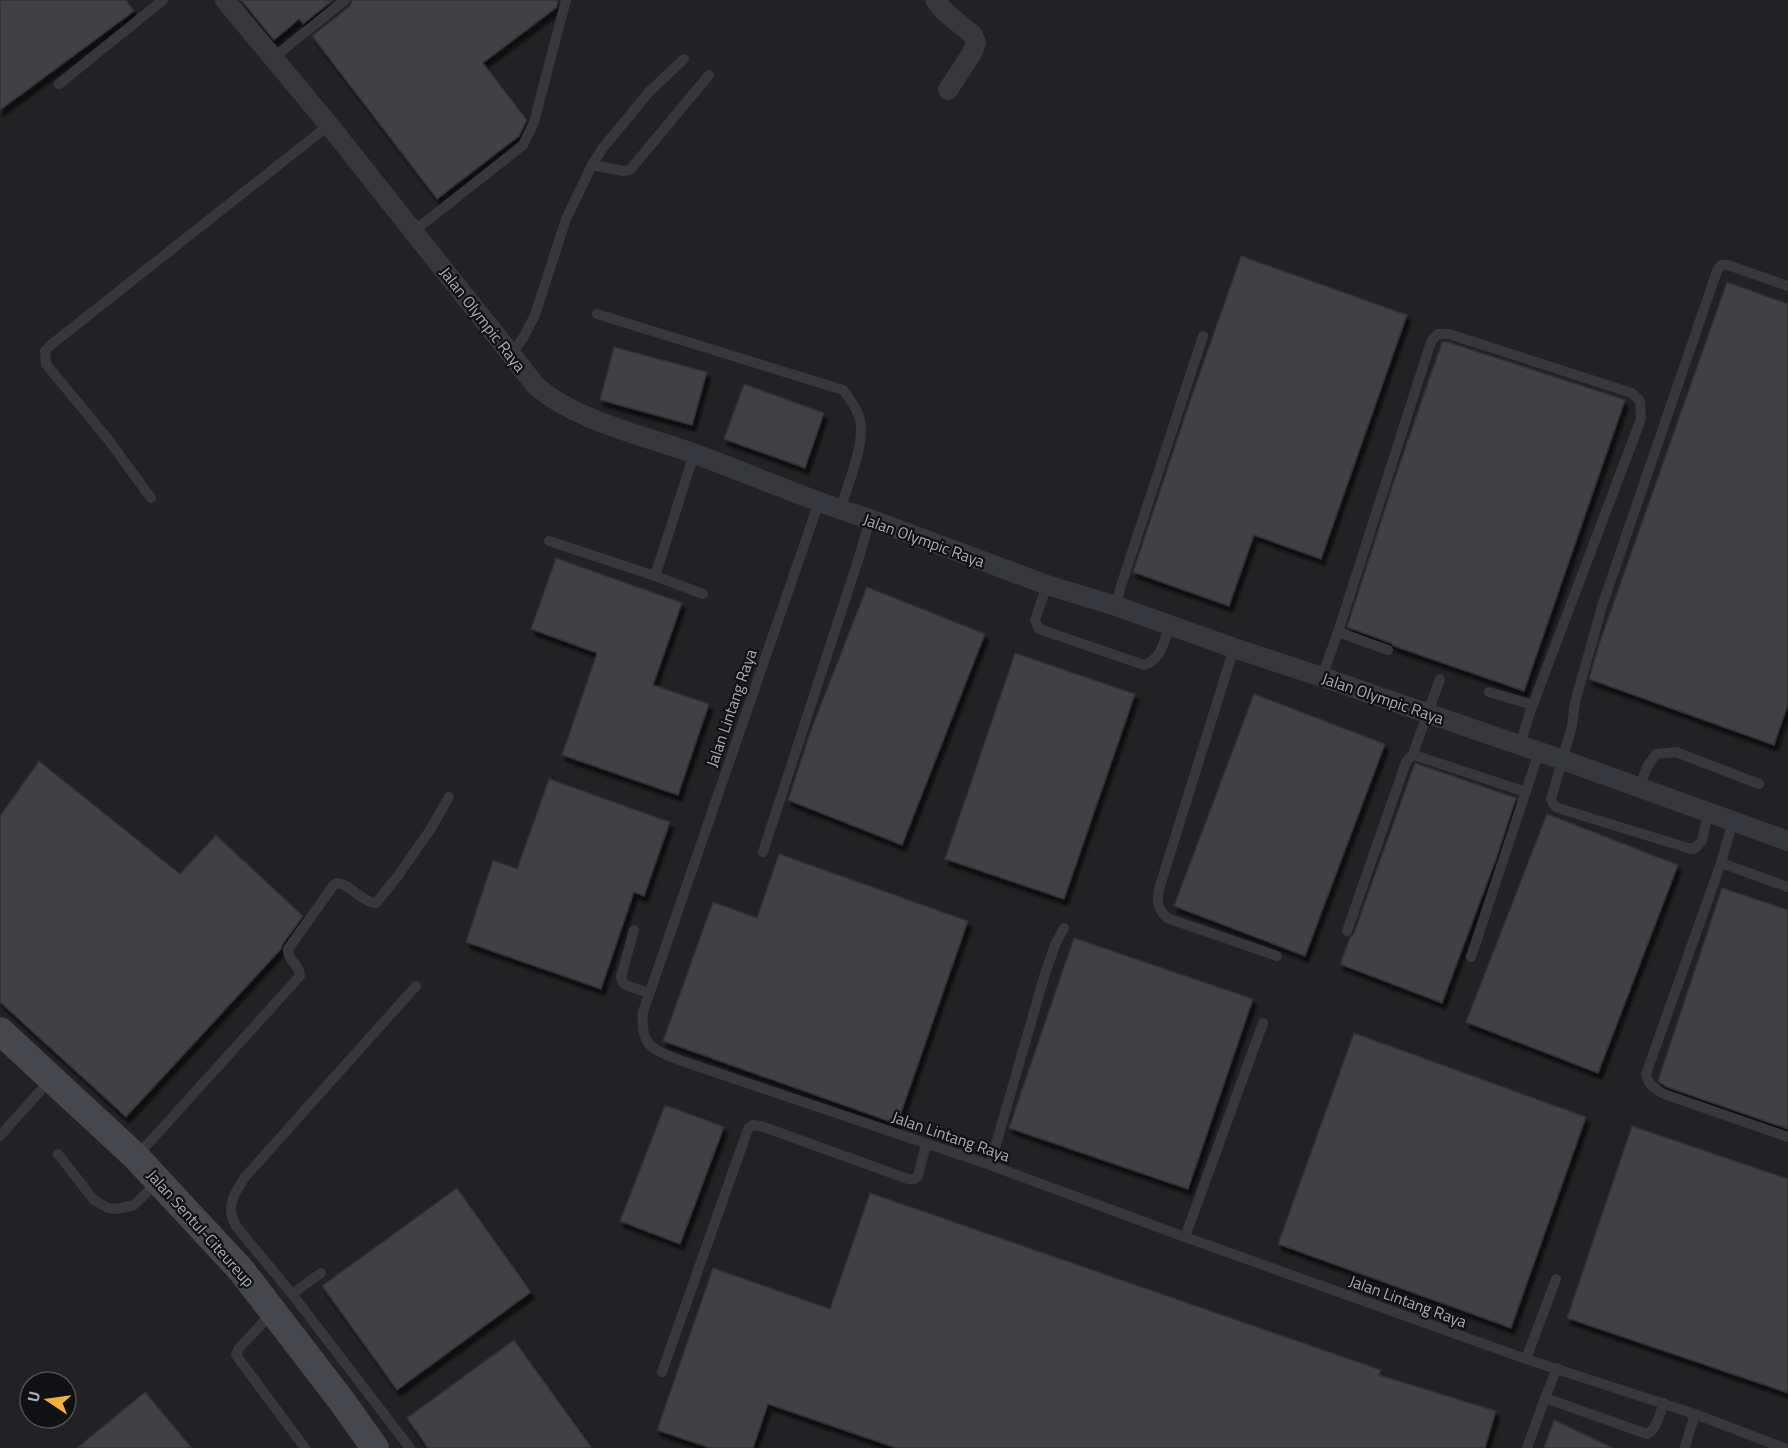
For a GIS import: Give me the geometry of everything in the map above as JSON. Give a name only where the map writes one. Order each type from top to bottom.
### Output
[{"type":"street","name":"Jalan Olympic Raya","points":[[225,0],[329,125],[536,386],[565,407],[1047,585],[1116,606],[1563,760],[1788,841]]},
{"type":"street","points":[[935,0],[944,11],[973,35],[976,44],[948,90]]},
{"type":"street","name":"Jalan Sentul-Citeureup","points":[[0,1031],[136,1157],[242,1270],[275,1292],[375,1448]]},
{"type":"lane","points":[[59,84],[163,0]]},
{"type":"lane","points":[[273,58],[345,0]]},
{"type":"lane","points":[[414,231],[526,141],[534,122],[566,0]]},
{"type":"lane","points":[[511,354],[523,338],[535,315],[566,219],[592,165],[602,149],[649,92],[684,59]]},
{"type":"lane","points":[[592,165],[622,171],[630,170],[709,75]]},
{"type":"lane","points":[[151,498],[107,438],[46,364],[45,351],[329,125]]},
{"type":"lane","points":[[1707,812],[1702,841],[1694,849],[1557,808],[1551,799],[1603,603],[1717,270],[1721,266],[1728,265],[1788,286]]},
{"type":"lane","points":[[597,314],[843,390],[857,411],[861,426],[860,443],[840,510]]},
{"type":"lane","points":[[1322,677],[1429,348],[1432,340],[1438,334],[1449,334],[1632,393],[1640,402],[1641,419],[1533,705],[1526,792],[1471,957]]},
{"type":"lane","points":[[1116,606],[1203,336]]},
{"type":"lane","points":[[655,576],[694,454]]},
{"type":"lane","name":"Jalan Lintang Raya","points":[[819,502],[642,1012],[642,1031],[648,1044],[662,1053],[990,1165],[1526,1359],[1664,1403],[1785,1448]]},
{"type":"lane","points":[[763,852],[870,519]]},
{"type":"lane","points":[[549,542],[704,594]]},
{"type":"lane","points":[[1047,585],[1035,620],[1039,629],[1144,665],[1153,662],[1158,657],[1170,625]]},
{"type":"lane","points":[[1338,632],[1388,650]]},
{"type":"lane","points":[[1234,648],[1162,878],[1157,903],[1167,918],[1277,956]]},
{"type":"lane","points":[[1414,755],[1440,679]]},
{"type":"lane","points":[[1489,692],[1533,705]]},
{"type":"lane","points":[[1639,788],[1647,767],[1656,754],[1676,752],[1759,784]]},
{"type":"lane","points":[[1414,755],[1526,792]]},
{"type":"lane","points":[[1347,931],[1406,762],[1414,755]]},
{"type":"lane","points":[[136,1157],[300,976],[299,968],[290,959],[288,949],[333,886],[342,883],[366,901],[376,903],[398,877],[449,797]]},
{"type":"lane","points":[[1733,821],[1721,863],[1649,1061],[1647,1081],[1664,1094],[1788,1137]]},
{"type":"lane","points":[[1721,863],[1788,887]]},
{"type":"lane","points":[[990,1165],[1044,977],[1055,945],[1064,928]]},
{"type":"lane","points":[[634,930],[621,977],[628,986],[649,993]]},
{"type":"lane","points":[[410,1448],[275,1292],[231,1218],[230,1209],[245,1177],[416,986]]},
{"type":"lane","points":[[1185,1237],[1263,1023]]},
{"type":"lane","points":[[0,1136],[51,1078]]},
{"type":"lane","points":[[662,1372],[748,1129],[753,1125],[761,1126],[908,1179],[918,1176],[926,1144]]},
{"type":"lane","points":[[58,1154],[94,1200],[108,1208],[116,1209],[134,1205],[159,1181]]},
{"type":"lane","points":[[300,1446],[236,1355],[275,1292],[321,1273]]},
{"type":"lane","points":[[1526,1359],[1556,1279]]},
{"type":"lane","points":[[1527,1448],[1557,1368]]},
{"type":"lane","points":[[1545,1398],[1647,1434],[1654,1430],[1664,1403]]},
{"type":"lane","points":[[1686,1448],[1695,1414]]},
{"type":"shaded area","points":[[0,0],[1788,0],[1788,1448],[0,1448]]},
{"type":"building","points":[[0,0],[126,0],[134,11],[0,110]]},
{"type":"building","points":[[241,0],[333,0],[303,24],[299,19],[274,40]]},
{"type":"building","points":[[352,0],[558,0],[557,7],[483,63],[527,120],[519,136],[437,199],[312,36],[350,6]]},
{"type":"building","points":[[1241,256],[1407,315],[1321,559],[1254,535],[1229,606],[1133,572]]},
{"type":"building","points":[[1727,282],[1788,304],[1788,704],[1774,745],[1589,679],[1599,644]]},
{"type":"building","points":[[1442,342],[1448,342],[1625,400],[1524,691],[1394,646],[1347,627]]},
{"type":"building","points":[[614,347],[707,372],[692,425],[600,400]]},
{"type":"building","points":[[744,384],[824,413],[805,468],[724,439]]},
{"type":"building","points":[[556,558],[682,603],[653,685],[709,704],[678,795],[562,755],[597,653],[531,629]]},
{"type":"building","points":[[867,587],[985,634],[902,845],[788,800],[811,730]]},
{"type":"building","points":[[1015,653],[1135,694],[1064,899],[945,859]]},
{"type":"building","points":[[1254,694],[1385,744],[1305,956],[1174,906]]},
{"type":"building","points":[[39,761],[180,874],[216,835],[303,916],[281,949],[126,1117],[0,1002],[0,816]]},
{"type":"building","points":[[1415,763],[1516,798],[1496,859],[1442,1003],[1340,964],[1354,933]]},
{"type":"building","points":[[549,779],[670,822],[644,896],[634,892],[601,989],[466,942],[493,860],[517,869]]},
{"type":"building","points":[[1547,814],[1678,865],[1598,1073],[1466,1022]]},
{"type":"building","points":[[779,854],[968,921],[897,1124],[663,1041],[713,902],[757,918]]},
{"type":"building","points":[[1722,888],[1788,910],[1788,1129],[1667,1087],[1658,1081]]},
{"type":"building","points":[[1074,938],[1253,999],[1188,1189],[1009,1128]]},
{"type":"building","points":[[1354,1033],[1586,1117],[1511,1328],[1278,1244]]},
{"type":"building","points":[[665,1105],[724,1127],[680,1244],[620,1221]]},
{"type":"building","points":[[1632,1126],[1788,1179],[1788,1393],[1567,1318]]},
{"type":"building","points":[[457,1188],[531,1292],[397,1390],[322,1286]]},
{"type":"building","points":[[870,1193],[1381,1370],[1379,1375],[1496,1411],[1485,1448],[896,1448],[768,1404],[753,1448],[710,1448],[657,1430],[713,1268],[830,1309]]},
{"type":"building","points":[[514,1340],[592,1448],[428,1448],[407,1418]]},
{"type":"building","points":[[145,1392],[192,1448],[77,1448]]},
{"type":"building","points":[[1554,1420],[1613,1448],[1544,1448]]}]
